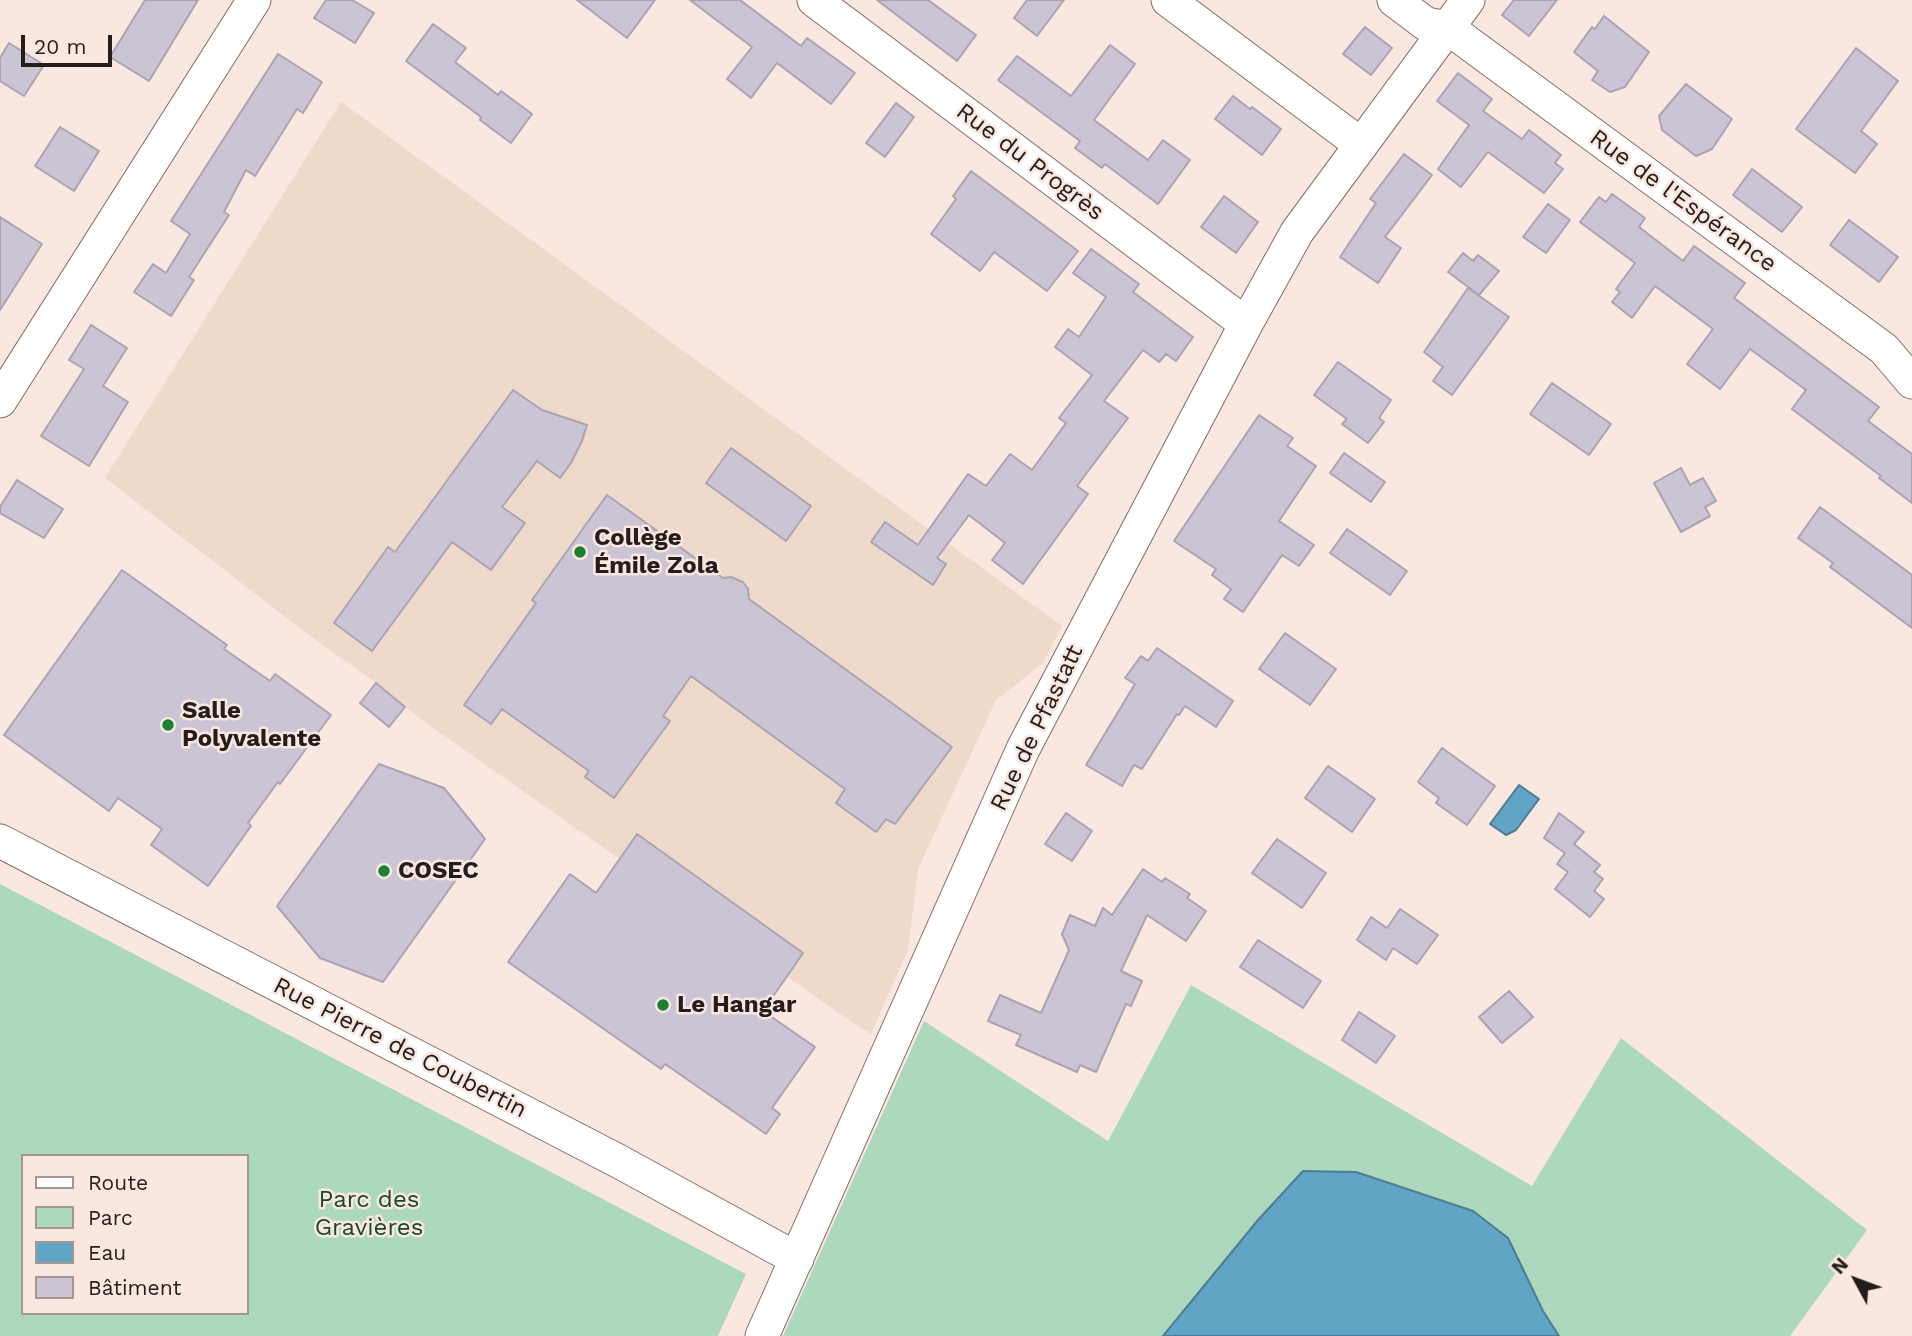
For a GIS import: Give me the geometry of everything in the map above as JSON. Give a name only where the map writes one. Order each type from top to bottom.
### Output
[{"type":"street","points":[[0,401],[254,0]]},
{"type":"street","name":"Rue du Progrès","points":[[814,0],[1246,324]]},
{"type":"street","points":[[1168,0],[1360,144]]},
{"type":"street","name":"Rue de l'Espérance","points":[[1394,0],[1426,24],[1448,28],[1884,349],[1912,382]]},
{"type":"street","name":"Rue de Pfastatt","points":[[762,1336],[1023,749],[1246,324],[1297,232],[1468,0]]},
{"type":"street","name":"Rue Pierre de Coubertin","points":[[0,841],[620,1162],[797,1259]]},
{"type":"shaded area","name":"Collège Émile Zola","points":[[341,102],[1062,626],[1043,663],[996,700],[918,869],[908,950],[871,1034],[419,718],[105,478]]},
{"type":"green space","name":"Parc des Gravières","points":[[0,884],[746,1274],[718,1336],[0,1336]]},
{"type":"green space","points":[[1191,985],[1532,1186],[1621,1038],[1867,1230],[1790,1336],[1559,1336],[1543,1311],[1303,1171],[1258,1220],[1163,1336],[783,1336],[924,1021],[1108,1141]]},
{"type":"water","points":[[1519,785],[1539,799],[1516,830],[1506,835],[1490,824]]},
{"type":"water","points":[[1303,1171],[1356,1172],[1473,1211],[1508,1238],[1543,1311],[1559,1336],[1163,1336],[1258,1220]]},
{"type":"building","points":[[145,0],[198,0],[149,81],[110,57]]},
{"type":"building","points":[[326,0],[352,0],[374,13],[355,43],[314,18]]},
{"type":"building","points":[[577,0],[655,0],[627,38]]},
{"type":"building","points":[[690,0],[740,0],[801,46],[807,38],[855,73],[831,104],[777,63],[751,98],[727,79],[752,47]]},
{"type":"building","points":[[877,0],[928,0],[976,35],[957,61]]},
{"type":"building","points":[[1027,0],[1064,0],[1037,36],[1014,18]]},
{"type":"building","points":[[1514,0],[1557,0],[1529,36],[1502,15]]},
{"type":"building","points":[[1604,16],[1649,52],[1625,87],[1610,92],[1592,80],[1598,71],[1574,52],[1592,27],[1595,29]]},
{"type":"building","points":[[433,24],[466,48],[455,62],[498,95],[501,91],[532,114],[511,143],[406,61]]},
{"type":"building","points":[[1365,27],[1392,48],[1371,75],[1343,54]]},
{"type":"building","points":[[9,43],[44,65],[24,96],[0,81],[0,58]]},
{"type":"building","points":[[1110,45],[1135,64],[1094,120],[1148,160],[1163,140],[1190,160],[1158,204],[1105,164],[1102,168],[1075,148],[1080,141],[998,80],[1017,56],[1071,96]]},
{"type":"building","points":[[1856,48],[1898,81],[1861,131],[1877,144],[1855,173],[1796,129]]},
{"type":"building","points":[[278,54],[322,82],[303,113],[297,109],[255,176],[246,170],[224,212],[229,215],[189,277],[194,280],[171,316],[134,292],[153,264],[166,273],[190,234],[171,221]]},
{"type":"building","points":[[1458,73],[1492,99],[1483,111],[1522,139],[1529,130],[1561,155],[1555,163],[1563,169],[1544,193],[1488,152],[1461,187],[1438,169],[1469,125],[1437,101]]},
{"type":"building","points":[[1686,84],[1732,119],[1712,149],[1696,156],[1662,130],[1659,116]]},
{"type":"building","points":[[1233,96],[1281,129],[1262,155],[1215,119]]},
{"type":"building","points":[[896,103],[914,117],[885,157],[866,143]]},
{"type":"building","points":[[60,127],[99,151],[74,191],[35,166]]},
{"type":"building","points":[[1404,154],[1432,175],[1385,237],[1401,248],[1378,283],[1340,257],[1376,203],[1370,199]]},
{"type":"building","points":[[1752,169],[1802,207],[1782,232],[1733,195]]},
{"type":"building","points":[[971,171],[1078,251],[1047,291],[994,252],[980,271],[931,234],[956,199],[953,196]]},
{"type":"building","points":[[1612,194],[1645,218],[1639,227],[1683,261],[1694,246],[1745,283],[1734,298],[1879,407],[1868,421],[1912,454],[1912,503],[1879,478],[1881,476],[1792,409],[1806,390],[1750,349],[1720,389],[1687,364],[1713,329],[1655,286],[1632,318],[1612,302],[1620,292],[1616,289],[1635,263],[1580,222],[1599,197],[1606,202]]},
{"type":"building","points":[[1224,196],[1258,222],[1236,253],[1201,227]]},
{"type":"building","points":[[1548,204],[1570,220],[1546,253],[1523,237]]},
{"type":"building","points":[[0,217],[42,244],[0,310]]},
{"type":"building","points":[[1849,220],[1898,257],[1879,282],[1830,245]]},
{"type":"building","points":[[1091,249],[1139,284],[1133,292],[1193,337],[1176,361],[1166,354],[1159,362],[1143,350],[1104,401],[1128,418],[1077,486],[1088,494],[1023,584],[992,560],[1005,543],[969,515],[937,558],[946,564],[933,585],[871,542],[885,522],[918,545],[968,474],[986,486],[1010,454],[1032,470],[1066,423],[1059,418],[1092,375],[1055,347],[1068,329],[1079,337],[1106,297],[1073,273]]},
{"type":"building","points":[[1463,253],[1473,261],[1478,255],[1499,271],[1479,295],[1448,272]]},
{"type":"building","points":[[1468,288],[1509,317],[1452,395],[1433,381],[1443,367],[1424,352]]},
{"type":"building","points":[[91,325],[127,348],[103,386],[128,402],[89,466],[41,436],[84,369],[69,360]]},
{"type":"building","points":[[1338,362],[1391,400],[1379,418],[1384,422],[1368,443],[1342,424],[1347,419],[1314,395]]},
{"type":"building","points":[[1552,383],[1611,424],[1589,455],[1530,414]]},
{"type":"building","points":[[513,390],[542,410],[587,425],[571,463],[560,478],[537,461],[502,507],[525,523],[491,570],[452,542],[372,651],[334,623],[388,547],[395,552]]},
{"type":"building","points":[[1259,415],[1293,438],[1287,446],[1316,466],[1279,521],[1314,545],[1299,566],[1282,555],[1243,612],[1224,599],[1231,589],[1212,575],[1216,569],[1174,541]]},
{"type":"building","points":[[731,448],[811,506],[786,541],[706,483]]},
{"type":"building","points":[[1344,453],[1385,482],[1371,502],[1330,473]]},
{"type":"building","points":[[1681,468],[1690,485],[1703,478],[1716,501],[1705,507],[1710,516],[1681,532],[1654,483]]},
{"type":"building","points":[[17,480],[63,509],[44,538],[0,513],[0,507]]},
{"type":"building","points":[[607,495],[723,578],[731,577],[743,582],[748,589],[749,599],[952,747],[895,824],[886,819],[876,832],[836,803],[845,789],[691,676],[663,716],[670,721],[614,798],[585,777],[589,771],[502,709],[491,724],[464,705],[536,603],[532,600]]},
{"type":"building","points":[[1820,507],[1912,575],[1912,628],[1830,567],[1833,563],[1798,538]]},
{"type":"building","points":[[1347,529],[1407,571],[1390,595],[1330,553]]},
{"type":"building","name":"Salle Polyvalente","points":[[122,570],[227,645],[224,649],[270,681],[275,674],[331,715],[248,823],[251,826],[208,886],[151,845],[162,829],[118,798],[109,811],[4,735]]},
{"type":"building","points":[[1285,633],[1336,669],[1310,705],[1259,669]]},
{"type":"building","points":[[1157,648],[1233,701],[1216,727],[1185,706],[1142,769],[1134,765],[1122,786],[1086,765],[1135,684],[1125,678],[1141,656],[1148,661]]},
{"type":"building","points":[[376,683],[405,707],[389,727],[360,703]]},
{"type":"building","points":[[1442,748],[1495,786],[1467,825],[1436,803],[1439,798],[1418,782]]},
{"type":"building","name":"COSEC","points":[[379,764],[444,788],[485,839],[383,982],[320,958],[277,906]]},
{"type":"building","points":[[1328,766],[1375,799],[1352,832],[1305,798]]},
{"type":"building","points":[[1066,813],[1092,831],[1072,861],[1045,844]]},
{"type":"building","points":[[1559,813],[1584,832],[1574,844],[1600,865],[1594,872],[1603,879],[1594,891],[1604,899],[1590,917],[1555,889],[1568,872],[1557,864],[1565,853],[1544,838]]},
{"type":"building","name":"Le Hangar","points":[[637,834],[803,953],[763,1011],[815,1047],[772,1108],[780,1114],[766,1134],[665,1064],[661,1069],[508,962],[570,874],[596,893]]},
{"type":"building","points":[[1277,839],[1326,873],[1302,908],[1252,873]]},
{"type":"building","points":[[1143,869],[1162,882],[1165,878],[1190,894],[1187,898],[1206,911],[1186,941],[1147,915],[1121,971],[1142,981],[1131,1006],[1126,1004],[1096,1072],[1080,1065],[1077,1072],[1016,1045],[1021,1035],[988,1021],[1000,995],[1041,1013],[1069,950],[1062,934],[1070,915],[1095,926],[1103,908],[1112,915]]},
{"type":"building","points":[[1400,909],[1438,935],[1417,964],[1393,948],[1386,960],[1357,940],[1371,917],[1387,928]]},
{"type":"building","points":[[1258,940],[1321,981],[1303,1008],[1240,967]]},
{"type":"building","points":[[1509,991],[1533,1017],[1502,1043],[1479,1017]]},
{"type":"building","points":[[1359,1012],[1395,1036],[1376,1063],[1342,1040]]},
{"type":"place","name":"Collège Émile Zola","points":[[580,552]]},
{"type":"place","name":"Salle Polyvalente","points":[[168,725]]},
{"type":"place","name":"COSEC","points":[[384,871]]},
{"type":"place","name":"Le Hangar","points":[[663,1005]]}]
